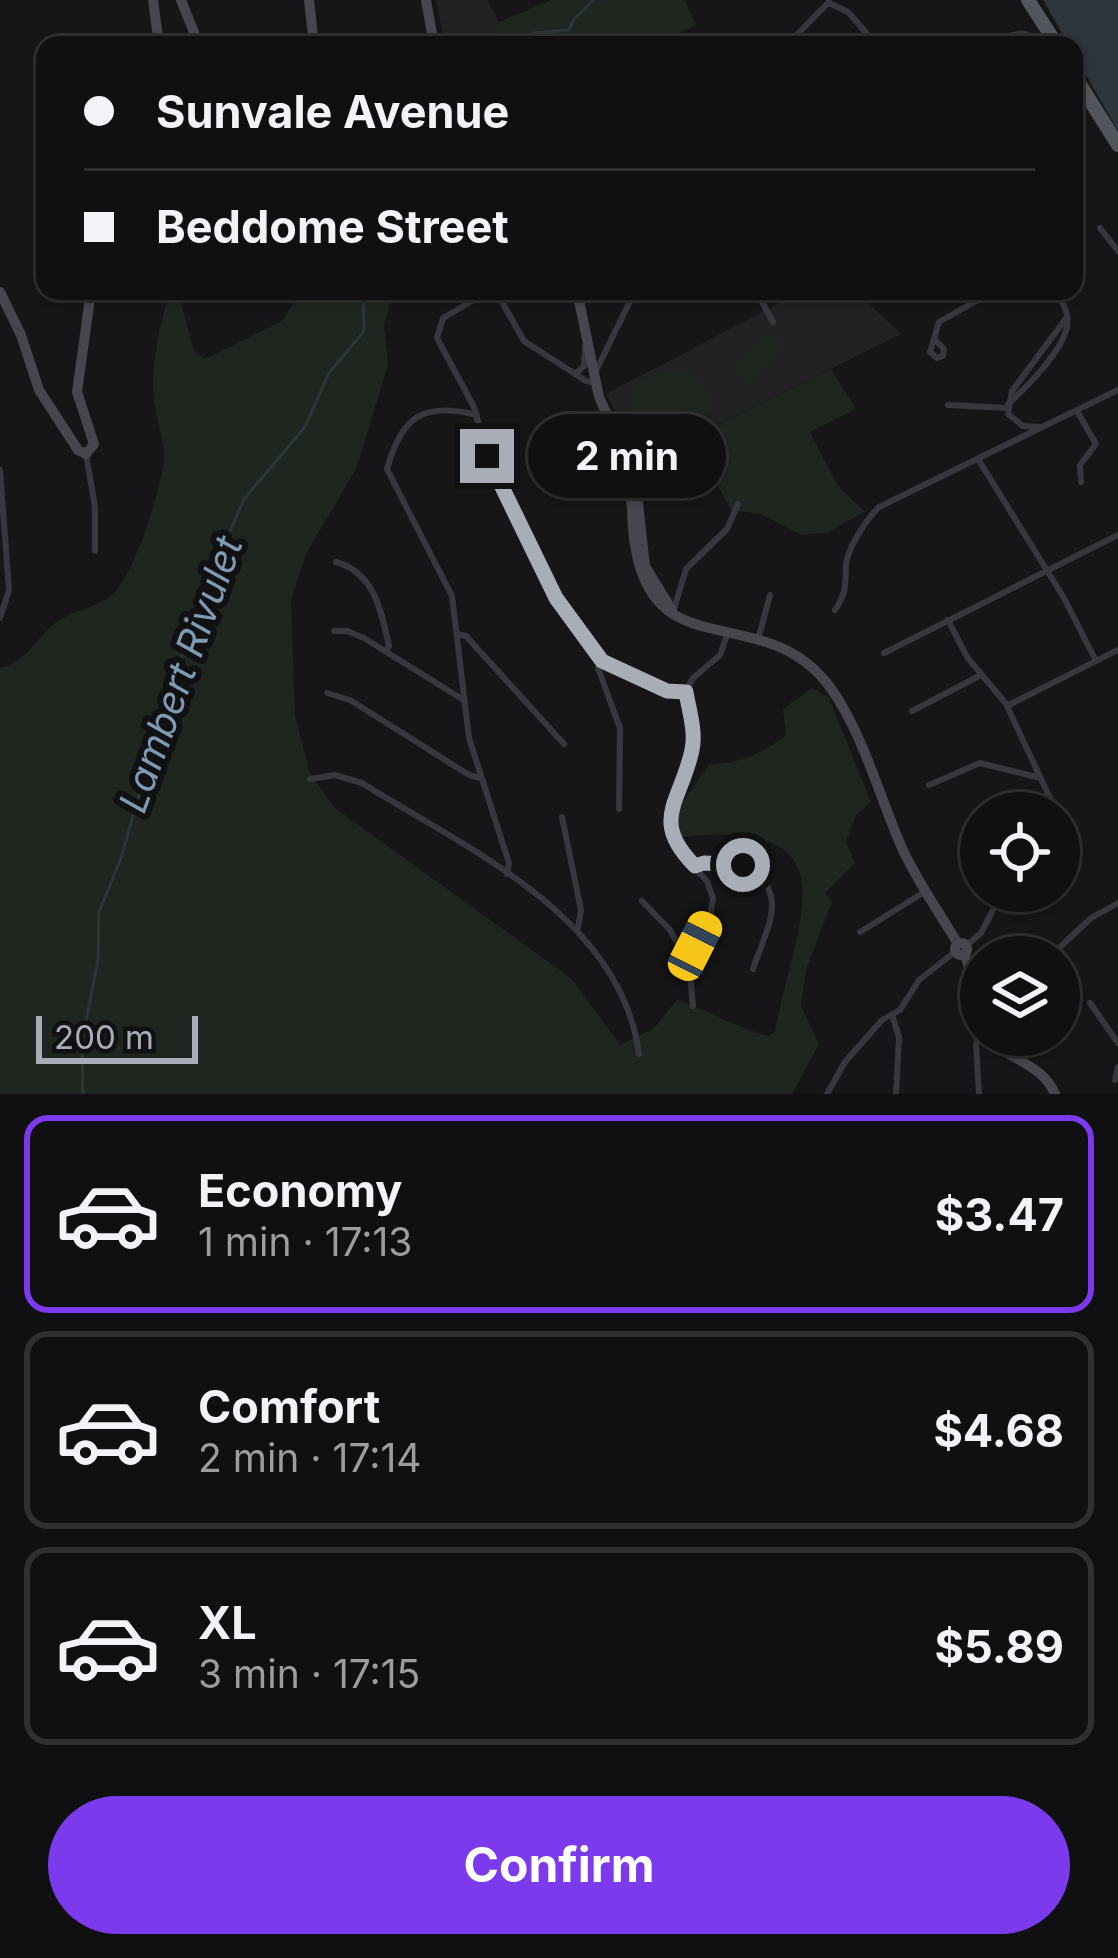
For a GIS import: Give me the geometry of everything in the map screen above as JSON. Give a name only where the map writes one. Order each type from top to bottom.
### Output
[{"type":"main road","points":[[1028,0],[1051,36]]},
{"type":"main road","points":[[1083,106],[1118,146]]},
{"type":"street","points":[[153,0],[158,36]]},
{"type":"street","points":[[182,0],[196,36]]},
{"type":"street","points":[[309,0],[313,36]]},
{"type":"street","points":[[426,0],[432,36]]},
{"type":"street","points":[[796,36],[831,2],[848,12],[869,36]]},
{"type":"street","points":[[1100,228],[1118,251]]},
{"type":"street","points":[[0,292],[21,335],[39,390],[77,450],[86,454]]},
{"type":"street","points":[[90,300],[77,379],[80,409],[94,443],[86,454],[95,507],[95,551]]},
{"type":"street","points":[[476,300],[443,317],[436,330],[477,416],[487,456],[550,587],[602,661],[667,691],[686,692]]},
{"type":"street","points":[[499,300],[524,341],[575,374],[595,378]]},
{"type":"street","points":[[579,300],[595,378],[626,457],[638,570],[658,604],[695,624],[758,640],[809,665],[834,693],[902,848],[960,946]]},
{"type":"street","points":[[595,378],[631,300]]},
{"type":"street","points":[[761,300],[773,322]]},
{"type":"street","points":[[936,341],[944,317],[977,300]]},
{"type":"street","points":[[948,406],[1007,406],[1067,328],[1060,300]]},
{"type":"street","points":[[575,374],[583,369],[589,344]]},
{"type":"street","points":[[589,344],[608,347]]},
{"type":"street","points":[[835,610],[847,593],[846,562],[869,517],[892,499],[1118,390]]},
{"type":"street","points":[[1007,406],[1013,421],[1043,427]]},
{"type":"street","points":[[477,416],[447,408],[419,415],[408,426],[387,469],[449,589],[462,699],[481,778],[509,862],[507,874]]},
{"type":"street","points":[[1077,411],[1096,444],[1080,465],[1081,482]]},
{"type":"street","points":[[567,435],[602,456],[626,457]]},
{"type":"street","points":[[978,460],[1096,661]]},
{"type":"street","points":[[0,470],[10,590],[0,618]]},
{"type":"street","points":[[672,612],[686,569],[727,529],[738,504]]},
{"type":"street","points":[[884,653],[1118,535]]},
{"type":"street","points":[[336,562],[351,567],[368,583],[383,619],[386,651]]},
{"type":"street","points":[[758,640],[770,595]]},
{"type":"street","points":[[948,620],[967,657],[1007,706],[1047,792]]},
{"type":"street","points":[[334,632],[354,633],[462,699]]},
{"type":"street","points":[[689,964],[713,904],[707,881],[677,849],[669,825],[692,752],[686,692],[693,678],[720,655],[728,633]]},
{"type":"street","points":[[457,634],[466,636],[564,744]]},
{"type":"street","points":[[1007,706],[1118,650]]},
{"type":"street","points":[[602,661],[598,668],[620,728],[619,809]]},
{"type":"street","points":[[912,711],[981,675]]},
{"type":"street","points":[[327,693],[350,700],[481,778]]},
{"type":"street","points":[[929,785],[980,763],[1041,778]]},
{"type":"street","points":[[310,778],[354,778],[507,874],[578,928],[626,1006],[639,1054]]},
{"type":"street","points":[[562,817],[581,910],[578,928]]},
{"type":"street","points":[[695,866],[743,865],[766,885],[772,907],[753,969]]},
{"type":"street","points":[[860,932],[926,891]]},
{"type":"street","points":[[642,901],[670,930],[689,964],[693,1006]]},
{"type":"street","points":[[1072,936],[1118,903]]},
{"type":"street","points":[[827,1094],[845,1062],[882,1020],[899,1010],[919,980],[960,949]]},
{"type":"street","points":[[1090,1003],[1118,1043]]},
{"type":"street","points":[[892,1016],[899,1036],[896,1094]]},
{"type":"street","points":[[977,1056],[979,1094]]},
{"type":"street","points":[[1011,1056],[1043,1074],[1055,1094]]},
{"type":"street","points":[[1115,1080],[1118,1067]]},
{"type":"shaded area","points":[[436,0],[487,0],[499,22],[490,36],[443,36]]},
{"type":"shaded area","points":[[551,0],[685,0],[696,25],[674,36],[490,36],[499,22]]},
{"type":"shaded area","points":[[1043,0],[1118,0],[1118,131],[1083,70],[1083,36],[1064,36]]},
{"type":"shaded area","points":[[180,300],[194,351],[205,359],[282,321],[295,300],[391,300],[384,324],[388,365],[356,469],[306,554],[291,600],[295,716],[310,773],[335,808],[572,979],[620,1045],[654,1028],[677,1000],[746,1029],[769,1036],[775,1032],[801,916],[802,885],[794,860],[773,843],[736,835],[679,837],[677,814],[709,765],[750,756],[786,735],[783,709],[812,688],[829,698],[871,802],[856,815],[846,842],[855,863],[825,893],[832,902],[806,970],[801,1006],[819,1044],[792,1094],[0,1094],[0,668],[19,659],[54,624],[113,594],[137,553],[163,467],[153,385],[166,304]]},
{"type":"shaded area","points":[[785,300],[864,300],[902,334],[659,453],[632,442],[606,394]]},
{"type":"shaded area","points":[[778,334],[782,353],[748,386],[730,368],[764,336]]},
{"type":"shaded area","points":[[668,369],[692,373],[700,380],[707,409],[697,431],[657,447],[637,436],[627,416],[633,386]]},
{"type":"shaded area","points":[[831,369],[856,409],[810,432],[838,486],[865,512],[828,532],[802,535],[761,514],[731,510],[692,437]]},
{"type":"waterway","name":"Lambert Rivulet","points":[[533,36],[569,30],[594,0]]},
{"type":"waterway","name":"Lambert Rivulet","points":[[83,1094],[82,1042],[98,960],[99,912],[121,858],[164,706],[207,584],[244,499],[305,427],[329,373],[364,331],[363,300]]},
{"type":"route","points":[[487,456],[556,598],[602,661],[667,691],[686,692],[693,739],[669,825],[677,849],[695,866],[743,865]]}]
